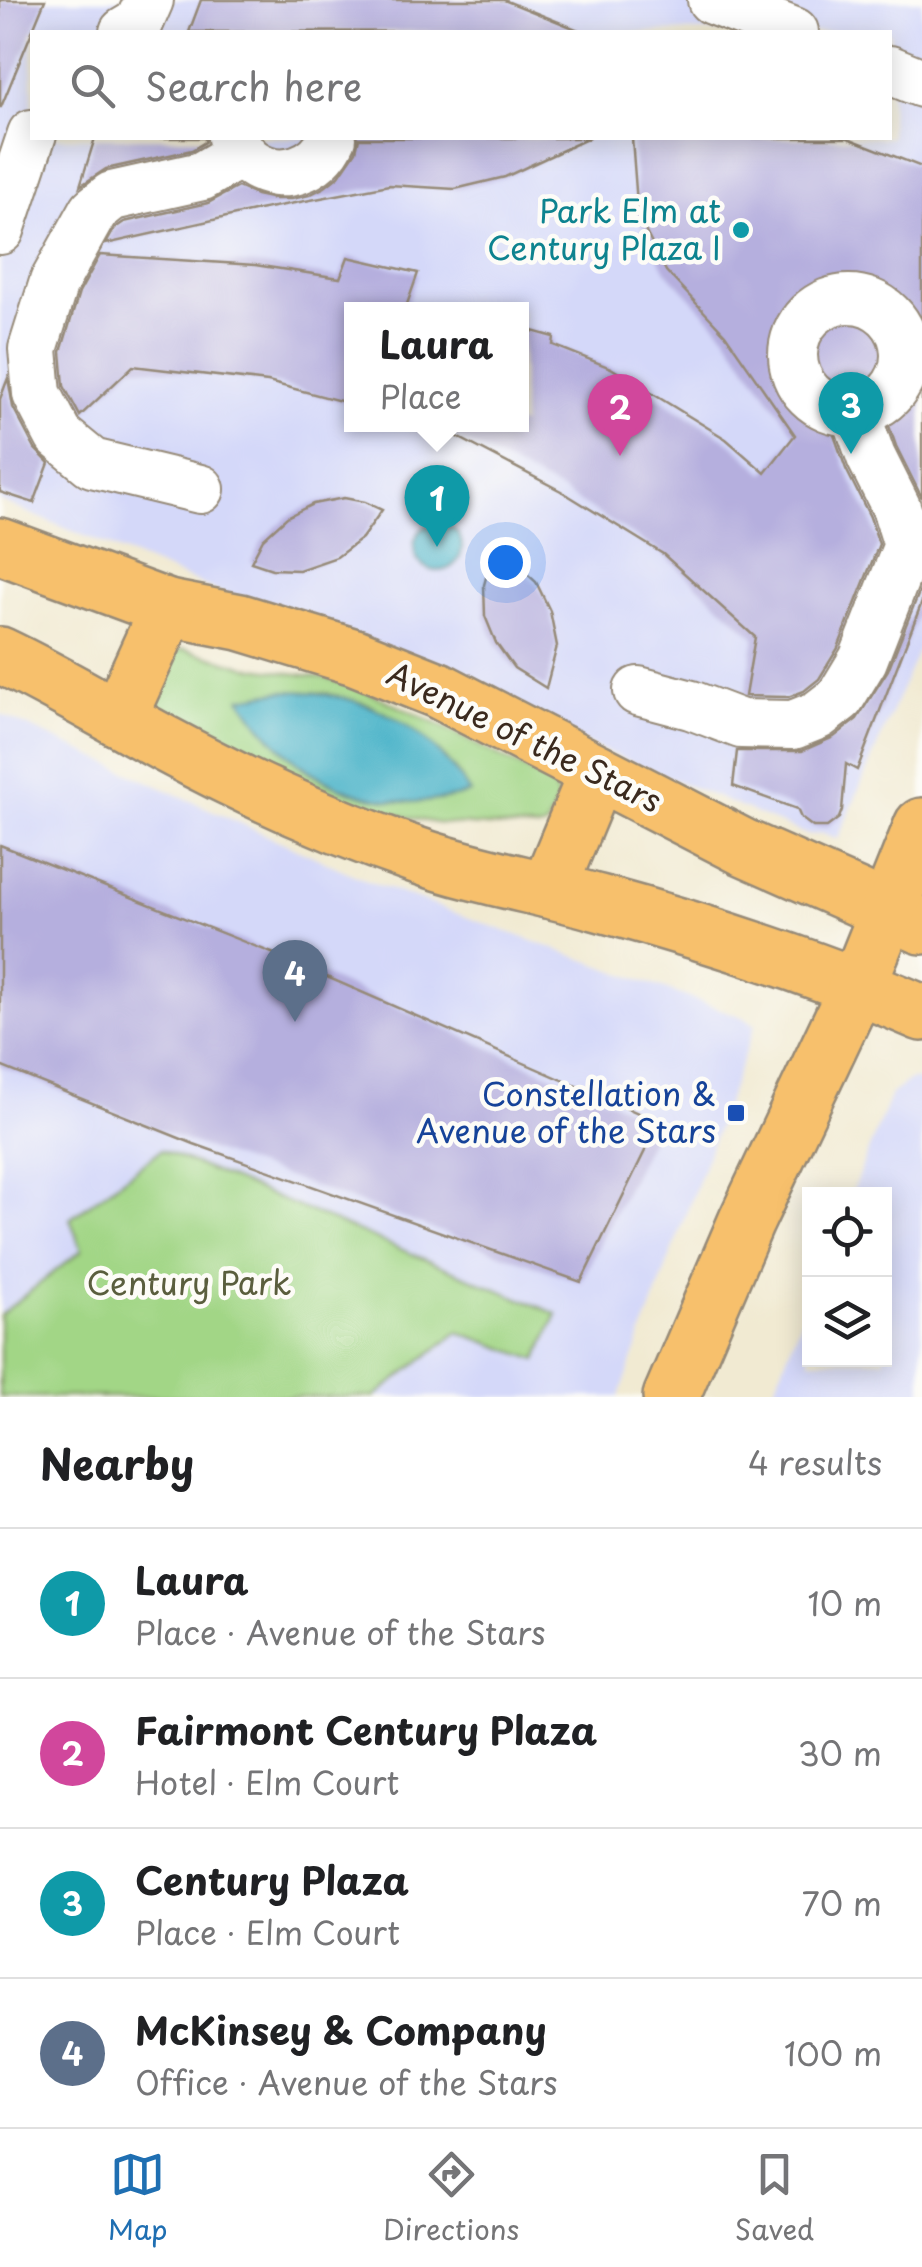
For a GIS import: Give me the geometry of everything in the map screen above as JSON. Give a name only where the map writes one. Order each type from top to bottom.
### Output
[{"type":"main road","name":"Avenue of the Stars","points":[[0,546],[168,608],[240,622],[356,658],[438,690],[743,846],[905,919]]},
{"type":"main road","points":[[118,718],[168,608]]},
{"type":"main road","points":[[0,654],[236,780],[340,827],[443,864],[604,904],[858,985],[922,1013]]},
{"type":"main road","points":[[548,890],[597,772]]},
{"type":"main road","points":[[671,1397],[746,1222],[858,985],[905,919],[922,826]]},
{"type":"street","points":[[127,30],[139,23],[149,0]]},
{"type":"street","points":[[712,0],[784,19]]},
{"type":"street","points":[[892,71],[922,83]]},
{"type":"street","points":[[0,230],[30,140]]},
{"type":"street","points":[[200,488],[92,463],[59,436],[37,394],[33,349],[54,282],[94,210],[112,196],[202,176],[236,145],[254,164],[270,172],[305,168],[320,158],[331,140]]},
{"type":"street","points":[[638,691],[740,724],[793,725],[818,716],[840,698],[863,660],[908,546],[896,507],[871,457],[855,412]]},
{"type":"shaded area","points":[[0,0],[922,0],[922,640],[838,839],[823,833],[808,835],[0,501]]},
{"type":"shaded area","points":[[0,714],[367,881],[755,1025],[619,1397],[0,1397]]},
{"type":"shaded area","points":[[910,1080],[922,1080],[922,1397],[771,1397],[802,1317],[802,1367],[892,1367],[892,1187],[854,1187],[891,1094]]},
{"type":"green space","points":[[184,649],[246,667],[327,678],[359,688],[549,782],[558,800],[546,827],[538,829],[436,823],[367,809],[236,750],[159,708],[154,703],[174,651]],"holes":[[[283,691],[326,693],[370,705],[441,754],[469,793],[435,798],[376,795],[335,786],[289,756],[242,699]]]},
{"type":"green space","name":"Century Park","points":[[161,1150],[557,1314],[537,1360],[458,1332],[374,1397],[0,1397],[0,1315],[82,1250],[70,1219]]},
{"type":"water","points":[[438,523],[455,530],[462,547],[455,564],[438,571],[421,564],[414,547],[421,530]]},
{"type":"water","points":[[283,691],[341,697],[391,716],[434,748],[470,793],[402,801],[370,797],[339,787],[285,751],[241,698]]},
{"type":"building","points":[[0,0],[45,0],[30,30],[0,107]]},
{"type":"building","points":[[201,0],[504,0],[579,30],[190,30]]},
{"type":"building","points":[[94,140],[205,140],[192,150],[106,169],[80,186]]},
{"type":"building","points":[[359,140],[585,140],[505,177],[455,189],[389,185],[106,244],[115,228],[124,222],[208,203],[238,187],[275,199],[309,195],[339,176],[356,151]]},
{"type":"building","points":[[632,140],[853,140],[922,167],[922,498],[874,392],[859,385],[847,386],[835,394],[828,406],[829,421],[879,544],[838,648],[819,679],[788,697],[745,696],[755,637],[663,554],[561,491],[448,432],[529,432],[529,330],[554,337],[553,345],[611,368],[726,439],[765,473],[795,435],[725,334],[666,271],[638,217]]},
{"type":"building","points":[[100,255],[255,265],[340,278],[348,257],[418,273],[408,302],[344,302],[344,402],[268,382],[133,366],[80,416],[64,386],[61,352],[79,293]]},
{"type":"building","points":[[8,378],[13,407],[35,449],[49,463],[34,503],[0,492],[0,399]]},
{"type":"building","points":[[344,498],[382,510],[362,538],[337,557],[299,570],[272,569],[251,562],[263,539],[287,517],[313,504]]},
{"type":"building","points":[[493,552],[512,560],[536,582],[550,611],[557,646],[546,688],[514,668],[496,643],[485,616],[484,585]]},
{"type":"building","points":[[922,585],[922,602],[857,770],[846,764],[839,818],[827,827],[813,827],[797,809],[733,786],[737,751],[802,751],[834,737],[857,719],[888,670]]},
{"type":"building","points":[[0,845],[272,953],[659,1122],[581,1282],[194,1144],[0,1066]]},
{"type":"place","name":"Park Elm at Century Plaza I","points":[[741,230]]},
{"type":"place","name":"Century Plaza","points":[[851,454]]},
{"type":"place","name":"Fairmont Century Plaza","points":[[620,456]]},
{"type":"place","name":"Laura","points":[[437,547]]},
{"type":"place","name":"McKinsey & Company","points":[[295,1022]]},
{"type":"place","name":"Constellation & Avenue of the Stars","points":[[736,1113]]}]
